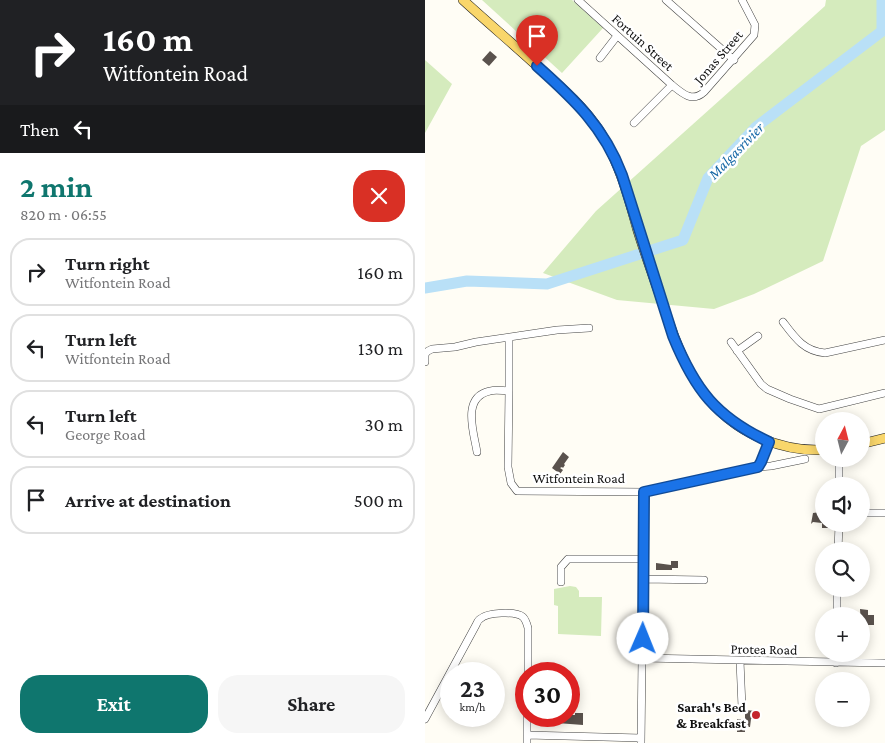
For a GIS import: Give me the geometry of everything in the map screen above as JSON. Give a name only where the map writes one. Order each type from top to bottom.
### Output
[{"type":"main road","points":[[463,0],[565,91],[594,122],[619,167],[659,294],[683,361],[697,385],[711,403],[744,430],[769,442],[794,448],[815,449]]},
{"type":"main road","points":[[870,442],[885,438]]},
{"type":"street","name":"Fortuin Street","points":[[578,0],[672,85],[685,95],[693,98]]},
{"type":"street","points":[[666,0],[734,60]]},
{"type":"street","name":"Jonas Street","points":[[693,98],[702,95],[752,39],[755,31],[753,21],[742,0]]},
{"type":"street","points":[[599,58],[617,36]]},
{"type":"street","points":[[634,123],[672,85]]},
{"type":"street","points":[[783,322],[801,344],[825,354],[885,340]]},
{"type":"street","points":[[425,362],[425,354],[433,349],[455,348],[476,342],[557,330],[589,328]]},
{"type":"street","points":[[737,351],[758,336]]},
{"type":"street","points":[[477,452],[471,418],[472,404],[489,391],[509,391],[509,338]]},
{"type":"street","points":[[731,342],[761,384],[767,389],[810,407],[819,409],[829,408],[885,393]]},
{"type":"street","name":"Witfontein Road","points":[[509,391],[508,473],[511,483],[517,491],[644,492],[758,467],[805,459]]},
{"type":"street","points":[[758,467],[769,442]]},
{"type":"street","points":[[527,735],[641,740],[644,492]]},
{"type":"street","points":[[870,513],[885,513]]},
{"type":"street","points":[[561,582],[561,567],[568,559],[644,559]]},
{"type":"street","points":[[644,579],[704,580]]},
{"type":"street","points":[[425,719],[481,618],[492,613],[518,614],[524,618],[529,628],[528,662]]},
{"type":"street","name":"Protea Road","points":[[643,658],[885,663]]},
{"type":"street","points":[[740,661],[741,707]]},
{"type":"street","points":[[527,727],[527,743]]},
{"type":"green space","points":[[482,0],[572,0],[603,28],[562,73]]},
{"type":"green space","points":[[826,0],[885,0],[885,130],[861,146],[823,261],[754,294],[714,309],[617,300],[543,273],[596,211],[825,6]]},
{"type":"green space","points":[[425,60],[452,84],[425,133]]},
{"type":"green space","points":[[570,586],[576,587],[579,591],[579,597],[602,597],[601,636],[558,634],[558,606],[554,605],[554,589]]},
{"type":"building","points":[[490,51],[497,57],[489,66],[482,60]]},
{"type":"building","points":[[563,452],[569,457],[563,468],[560,468],[563,470],[560,474],[552,468]]},
{"type":"building","points":[[813,513],[815,513],[815,522],[811,524]]},
{"type":"building","points":[[671,561],[678,561],[678,568],[656,570],[656,563],[671,565]]},
{"type":"building","points":[[870,615],[874,615],[874,625],[870,625]]},
{"type":"building","points":[[745,710],[756,711],[756,719],[751,719],[750,727],[745,727],[745,732],[737,732],[737,719],[745,719]]},
{"type":"building","points":[[580,713],[583,713],[583,725],[580,725]]},
{"type":"waterway","name":"Malgasrivier","points":[[425,288],[467,281],[547,284],[683,240],[708,178],[756,127],[882,31],[882,0]]},
{"type":"place","name":"Sarah's Bed & Breakfast","points":[[756,715]]},
{"type":"route","points":[[537,66],[583,109],[594,122],[615,158],[673,336],[683,361],[697,385],[711,403],[727,418],[744,430],[769,442],[758,467],[644,492],[643,639]]}]
